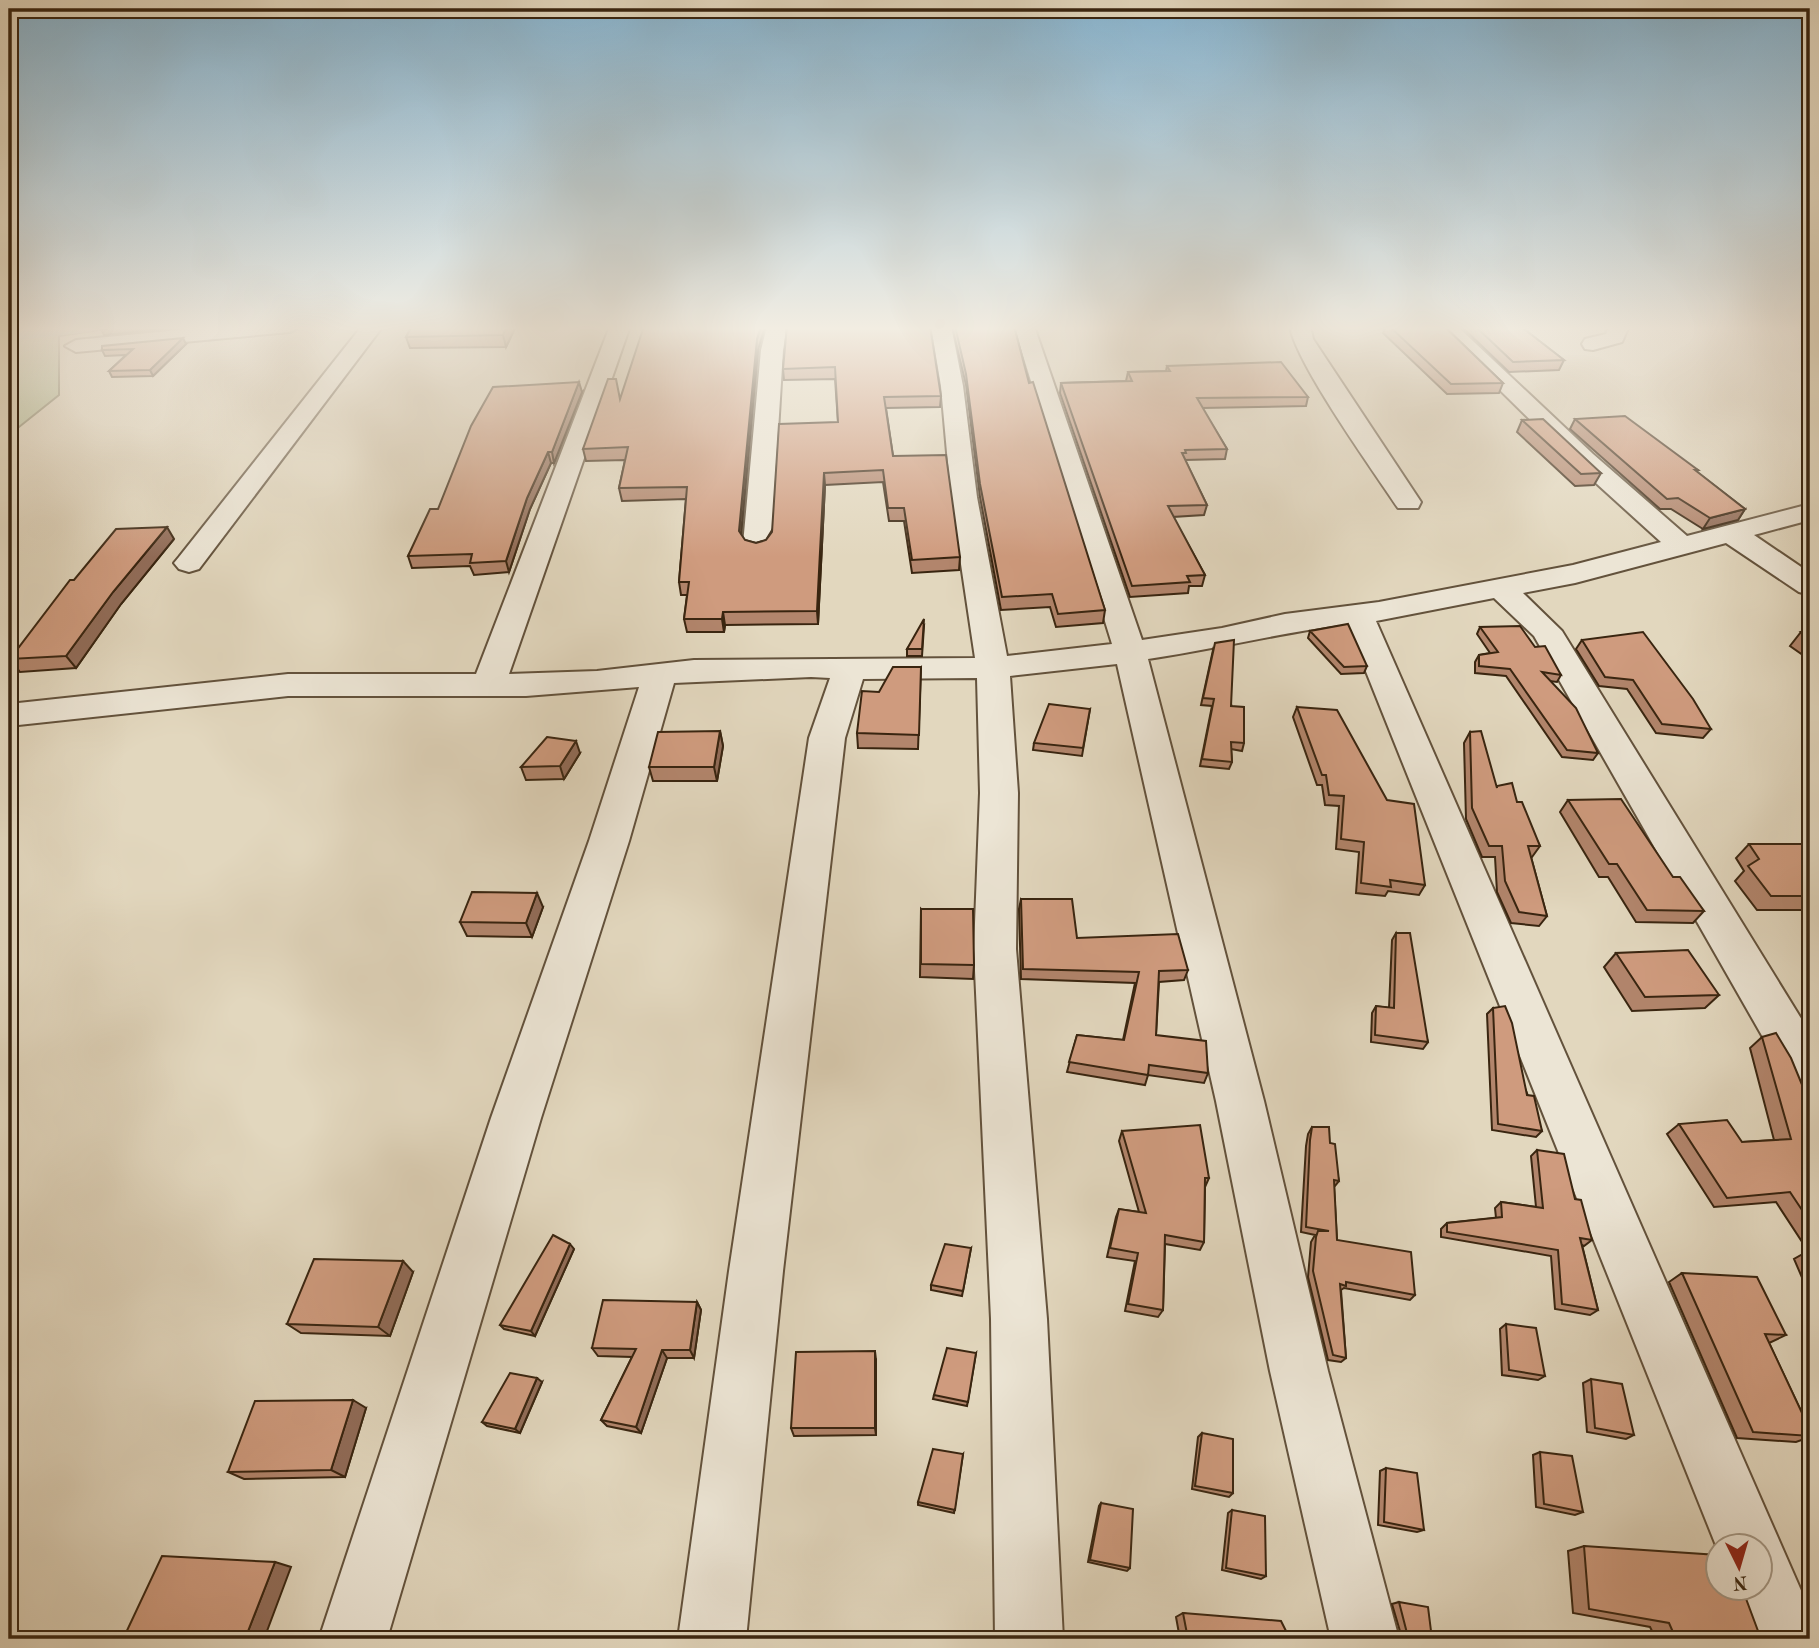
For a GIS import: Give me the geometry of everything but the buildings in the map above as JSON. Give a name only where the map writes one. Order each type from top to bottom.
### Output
[{"type":"street","points":[[188,563],[313,403]]},
{"type":"street","points":[[489,685],[592,403]]},
{"type":"street","points":[[757,544],[768,403]]},
{"type":"street","points":[[955,403],[964,497],[993,667],[999,793],[995,949],[1019,1319],[1029,1639]]},
{"type":"street","points":[[1049,403],[1130,651],[1240,1101],[1299,1371],[1365,1639]]},
{"type":"street","points":[[1342,403],[1408,502]]},
{"type":"street","points":[[1525,403],[1682,546]]},
{"type":"street","points":[[9,715],[289,685],[489,685],[597,682],[694,670],[935,670],[1048,664],[1222,638],[1285,623],[1358,614],[1575,574],[1810,512]]},
{"type":"street","points":[[1731,533],[1810,586]]},
{"type":"street","points":[[1499,586],[1546,631],[1810,1075]]},
{"type":"street","points":[[1358,614],[1743,1532]]},
{"type":"street","points":[[712,1639],[755,1285],[827,738],[850,668]]},
{"type":"street","points":[[353,1639],[512,1131],[609,841],[660,674]]},
{"type":"street","points":[[1772,1602],[1788,1639]]},
{"type":"green space","points":[[9,403],[49,403],[9,435]]}]
